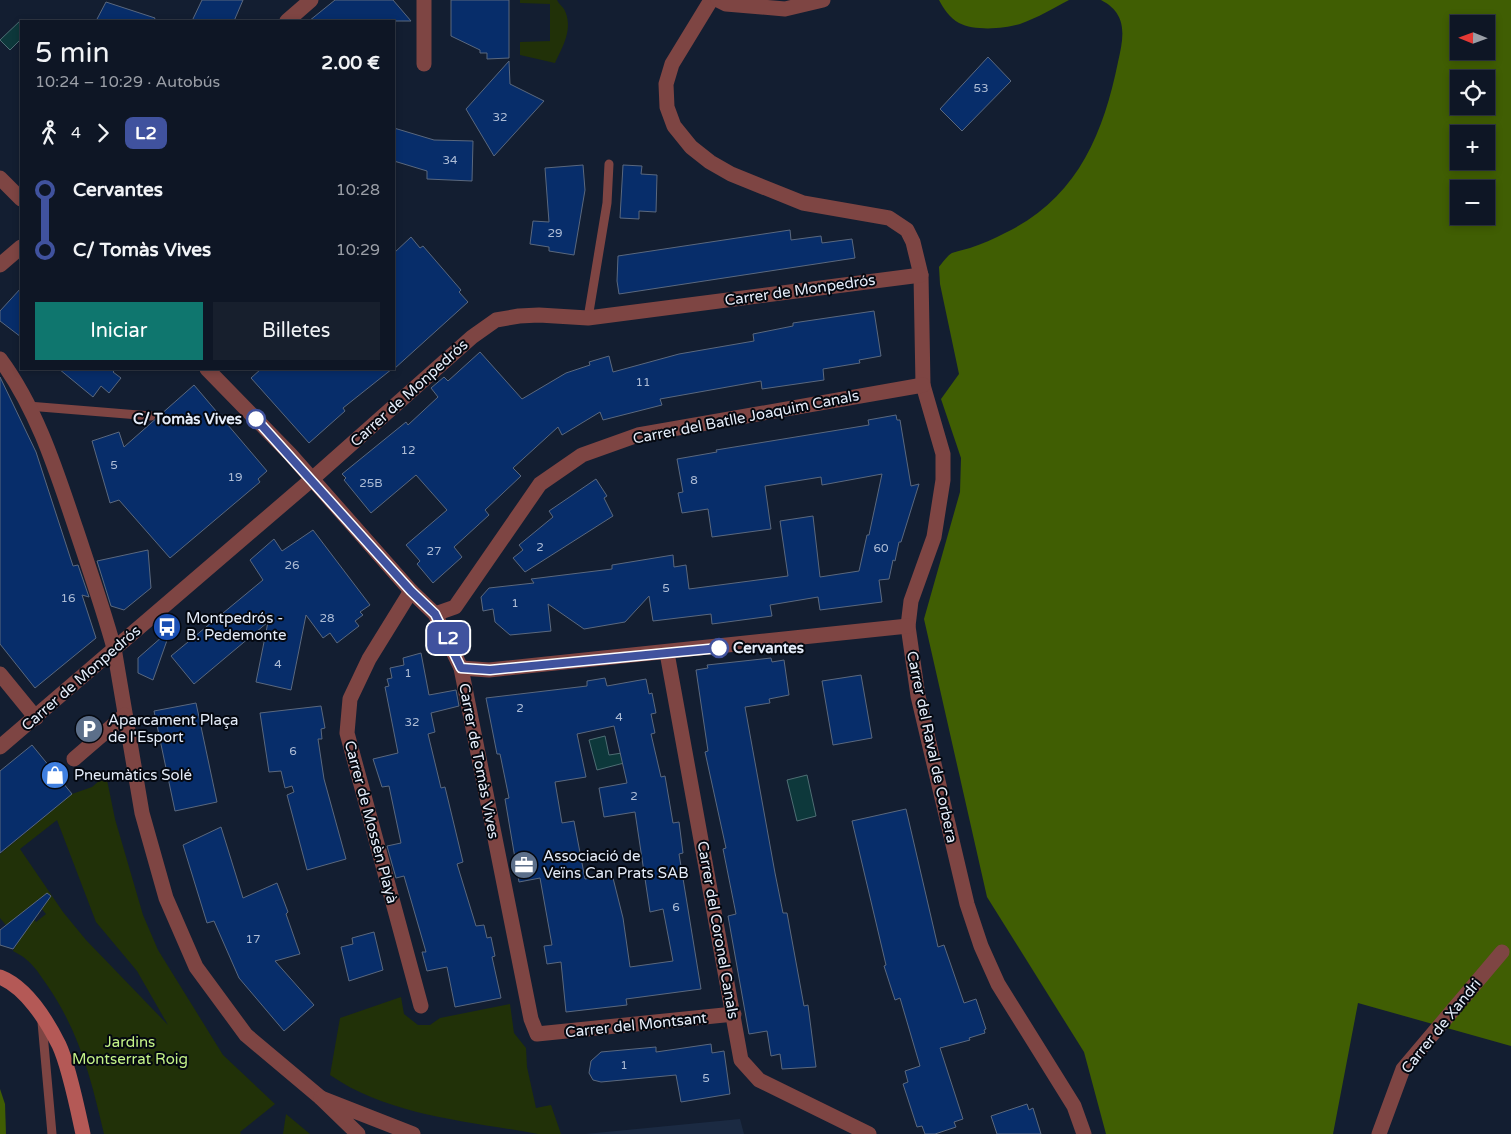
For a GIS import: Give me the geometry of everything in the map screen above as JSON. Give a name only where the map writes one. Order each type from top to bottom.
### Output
[{"type":"street","points":[[424,0],[424,64]]},
{"type":"street","name":"Carrer del Raval de Corbera","points":[[711,0],[672,64],[666,84],[667,107],[674,126],[697,152],[731,174],[803,202],[889,218],[907,230],[913,242],[921,274],[923,385],[943,454],[943,480],[934,537],[911,601],[908,626],[914,677],[967,904],[976,929],[998,984],[1064,1088],[1074,1106],[1084,1134]]},
{"type":"street","points":[[718,0],[726,4],[785,8],[823,0]]},
{"type":"street","points":[[288,20],[302,3]]},
{"type":"street","points":[[0,178],[20,197]]},
{"type":"street","points":[[0,264],[20,248]]},
{"type":"street","name":"Carrer de Monpedrós","points":[[0,747],[311,480],[472,337],[496,320],[539,315],[588,318],[921,274]]},
{"type":"street","points":[[0,359],[28,406],[56,470],[114,648],[142,813],[166,898],[196,967],[246,1035],[321,1098],[358,1134]]},
{"type":"street","name":"Carrer de Tomàs Vives","points":[[207,370],[290,454],[411,591],[435,614],[461,668],[531,1020],[537,1034]]},
{"type":"street","name":"Carrer del Batlle Joaquim Canals","points":[[435,614],[455,607],[540,484],[559,469],[582,455],[638,435],[923,385]]},
{"type":"street","name":"Carrer de Mossèn Playà","points":[[411,591],[369,659],[350,699],[347,733],[422,1006]]},
{"type":"street","points":[[461,668],[490,670],[667,653],[908,626]]},
{"type":"street","name":"Carrer del Coronel Canals","points":[[667,653],[741,1060],[759,1080],[869,1134]]},
{"type":"street","points":[[0,674],[36,718]]},
{"type":"street","points":[[74,759],[125,715]]},
{"type":"street","name":"Carrer de Xandri","points":[[1379,1134],[1404,1069],[1502,952]]},
{"type":"street","points":[[5,978],[41,1016],[60,1046],[83,1134]]},
{"type":"street","name":"Carrer del Montsant","points":[[537,1034],[734,1014]]},
{"type":"street","points":[[321,1098],[412,1134]]},
{"type":"lane","points":[[588,318],[607,203],[609,164]]},
{"type":"lane","points":[[28,406],[151,416]]},
{"type":"lane","points":[[41,1016],[46,1053],[52,1134]]},
{"type":"shaded area","points":[[20,21],[20,40],[10,50],[0,40]]},
{"type":"shaded area","points":[[605,736],[609,755],[622,753],[624,763],[597,770],[589,740]]},
{"type":"shaded area","points":[[807,775],[816,816],[797,821],[787,780]]},
{"type":"shaded area","points":[[740,1119],[744,1134],[585,1134]]},
{"type":"green space","points":[[520,0],[557,0],[564,9],[567,16],[568,30],[555,63],[520,55],[520,42],[550,41],[550,4],[520,3]]},
{"type":"green space","points":[[939,0],[1069,0],[1020,24],[989,28],[965,26],[959,23],[947,13]]},
{"type":"green space","points":[[1101,0],[1511,0],[1511,1046],[1358,1003],[1333,1134],[1106,1134],[1084,1052],[987,897],[924,619],[960,492],[961,458],[941,399],[959,374],[940,284],[939,267],[952,253],[992,239],[1030,219],[1068,183],[1094,140],[1112,89],[1122,43],[1122,26],[1116,12]]},
{"type":"green space","name":"Jardins Montserrat Roig","points":[[106,775],[115,819],[143,915],[158,950],[223,1055],[275,1104],[240,1132],[241,1134],[104,1134],[89,1075],[68,1021],[47,985],[29,961],[13,951],[19,941],[0,918],[0,854],[72,794],[92,787]],"holes":[[[57,820],[96,922],[137,971],[168,1025],[86,940],[63,912],[20,849]],[[36,902],[46,914],[36,922],[26,910]]]},
{"type":"green space","points":[[401,997],[404,1014],[418,1025],[430,1025],[440,1018],[510,1004],[514,1033],[526,1048],[527,1067],[536,1108],[551,1105],[561,1134],[538,1134],[430,1115],[378,1100],[353,1089],[330,1075],[340,1018]]},
{"type":"green space","points":[[0,1089],[5,1104],[6,1134],[0,1134]]},
{"type":"green space","points":[[286,1114],[310,1134],[283,1134]]},
{"type":"building","points":[[202,0],[243,0],[234,20],[192,20]]},
{"type":"building","points":[[335,0],[393,0],[411,21],[395,20],[310,20]]},
{"type":"building","points":[[451,0],[509,0],[509,58],[487,59],[487,53],[480,53],[480,50],[451,36]]},
{"type":"building","points":[[106,2],[155,18],[154,20],[97,20]]},
{"type":"building","points":[[988,57],[1011,81],[962,131],[940,109]]},
{"type":"building","points":[[509,61],[510,84],[544,101],[494,156],[466,109]]},
{"type":"building","points":[[395,128],[434,140],[473,141],[472,181],[427,179],[427,171],[395,161]]},
{"type":"building","points":[[583,165],[585,190],[574,255],[549,251],[549,247],[530,244],[533,221],[549,222],[545,168]]},
{"type":"building","points":[[623,165],[642,166],[641,174],[657,175],[656,212],[639,211],[639,219],[620,218]]},
{"type":"building","points":[[790,230],[791,240],[821,236],[822,243],[852,239],[855,258],[619,294],[617,281],[618,256]]},
{"type":"building","points":[[411,237],[420,248],[423,246],[461,290],[459,292],[468,302],[395,368],[395,252]]},
{"type":"building","points":[[20,289],[20,336],[0,321],[0,311]]},
{"type":"building","points":[[874,311],[881,356],[859,360],[860,363],[823,369],[824,380],[762,389],[761,381],[660,399],[662,405],[603,420],[600,412],[562,435],[558,427],[513,468],[521,476],[485,510],[489,515],[454,547],[462,557],[433,583],[417,564],[420,561],[406,545],[447,510],[416,475],[371,513],[344,480],[346,478],[342,474],[406,422],[408,425],[438,397],[431,388],[444,377],[448,381],[480,352],[522,399],[566,373],[590,365],[589,362],[609,356],[613,372],[679,354],[754,341],[753,334],[793,326],[793,323]]},
{"type":"building","points":[[60,370],[115,370],[113,372],[121,378],[109,393],[101,386],[93,397]]},
{"type":"building","points":[[260,370],[391,370],[343,408],[345,411],[309,443],[251,378]]},
{"type":"building","points":[[0,377],[36,452],[73,566],[78,565],[89,597],[82,595],[96,638],[35,688],[0,644]]},
{"type":"building","points":[[194,385],[267,471],[258,479],[260,482],[170,558],[119,500],[110,503],[92,441],[119,432],[124,447]]},
{"type":"building","points":[[896,415],[897,420],[900,420],[911,486],[919,484],[901,542],[899,542],[895,561],[893,560],[889,579],[879,580],[882,602],[820,610],[818,597],[770,605],[772,616],[712,624],[711,614],[653,621],[649,596],[625,622],[584,629],[548,604],[551,631],[510,635],[495,622],[493,609],[483,611],[481,597],[489,588],[534,583],[531,579],[612,569],[612,565],[673,555],[674,567],[686,565],[689,589],[788,576],[780,521],[813,516],[820,577],[859,571],[882,474],[822,485],[821,477],[765,486],[771,529],[712,537],[708,509],[682,513],[678,493],[683,492],[677,459],[717,452],[716,450],[869,425],[868,420]]},
{"type":"building","points":[[596,479],[607,496],[604,498],[613,516],[525,572],[513,558],[523,550],[519,545],[553,517],[549,511]]},
{"type":"building","points":[[313,530],[370,605],[360,612],[363,615],[355,621],[359,626],[337,643],[330,633],[323,638],[306,615],[291,690],[256,682],[268,622],[194,684],[171,656],[263,580],[250,560],[274,539],[282,551]]},
{"type":"building","points":[[148,550],[151,588],[124,610],[111,606],[97,561]]},
{"type":"building","points":[[171,629],[153,680],[138,673],[138,658]]},
{"type":"building","points":[[421,653],[429,695],[456,690],[459,706],[431,713],[435,732],[428,734],[441,788],[445,787],[463,862],[457,864],[476,926],[484,925],[487,938],[491,937],[495,956],[492,957],[501,998],[455,1007],[447,967],[427,971],[422,952],[426,952],[404,876],[396,878],[387,846],[401,843],[389,786],[382,787],[373,759],[398,753],[385,687],[389,686],[387,679],[392,678],[390,668],[404,665],[403,658]]},
{"type":"building","points":[[771,658],[772,662],[784,660],[789,695],[769,699],[770,703],[745,707],[783,913],[787,913],[804,1006],[808,1005],[816,1067],[782,1069],[780,1054],[771,1056],[767,1031],[749,1034],[728,916],[736,914],[723,849],[726,848],[705,752],[708,751],[696,670],[708,668],[707,665]]},
{"type":"building","points":[[861,675],[872,738],[833,745],[822,681]]},
{"type":"building","points":[[605,678],[607,686],[646,679],[649,694],[652,693],[656,713],[651,714],[655,733],[651,734],[661,777],[665,776],[673,823],[679,822],[683,853],[679,854],[701,989],[626,999],[627,1005],[566,1012],[561,962],[547,964],[544,946],[552,945],[540,878],[519,882],[505,799],[509,798],[500,754],[497,754],[486,698],[587,686],[587,681]],"holes":[[[614,726],[627,783],[599,788],[604,817],[635,812],[650,912],[663,909],[673,961],[630,967],[623,918],[612,874],[585,879],[574,821],[562,823],[555,782],[586,777],[577,734]]]},
{"type":"building","points":[[196,703],[217,802],[175,811],[154,711]]},
{"type":"building","points":[[321,706],[325,728],[321,729],[322,739],[318,739],[324,779],[346,859],[307,870],[287,795],[294,792],[292,786],[285,788],[281,771],[269,772],[260,713]]},
{"type":"building","points":[[32,745],[72,794],[0,853],[0,771]]},
{"type":"building","points":[[906,809],[938,947],[944,945],[964,1003],[976,999],[986,1029],[984,1030],[985,1033],[969,1038],[970,1040],[940,1048],[963,1119],[954,1122],[956,1127],[935,1134],[925,1134],[922,1126],[917,1127],[903,1084],[908,1082],[905,1071],[920,1066],[900,998],[895,1000],[884,966],[886,965],[852,821]]},
{"type":"building","points":[[221,827],[243,898],[277,883],[288,912],[286,914],[300,954],[275,961],[314,1005],[284,1031],[239,978],[214,921],[207,923],[183,845]]},
{"type":"building","points":[[47,893],[51,896],[13,949],[0,945],[0,930]]},
{"type":"building","points":[[374,932],[383,970],[349,981],[341,947],[353,944],[352,938]]},
{"type":"building","points":[[711,1044],[712,1053],[724,1051],[730,1094],[681,1102],[676,1075],[601,1082],[593,1080],[589,1073],[591,1061],[601,1052],[656,1047],[656,1052]]},
{"type":"building","points":[[1027,1104],[1029,1110],[1033,1108],[1041,1134],[997,1134],[991,1116]]},
{"type":"bus line","name":"L2","points":[[256,419],[290,454],[411,591],[435,614],[461,668],[490,670],[719,648]]},
{"type":"place","name":"C/ Tomàs Vives","points":[[256,419]]},
{"type":"place","name":"Montpedrós - B. Pedemonte","points":[[167,627]]},
{"type":"place","name":"Cervantes","points":[[719,648]]},
{"type":"place","name":"Aparcament Plaça de l'Esport","points":[[89,729]]},
{"type":"place","name":"Pneumàtics Solé","points":[[55,775]]},
{"type":"place","name":"Associació de Veïns Can Prats SAB","points":[[524,865]]}]
